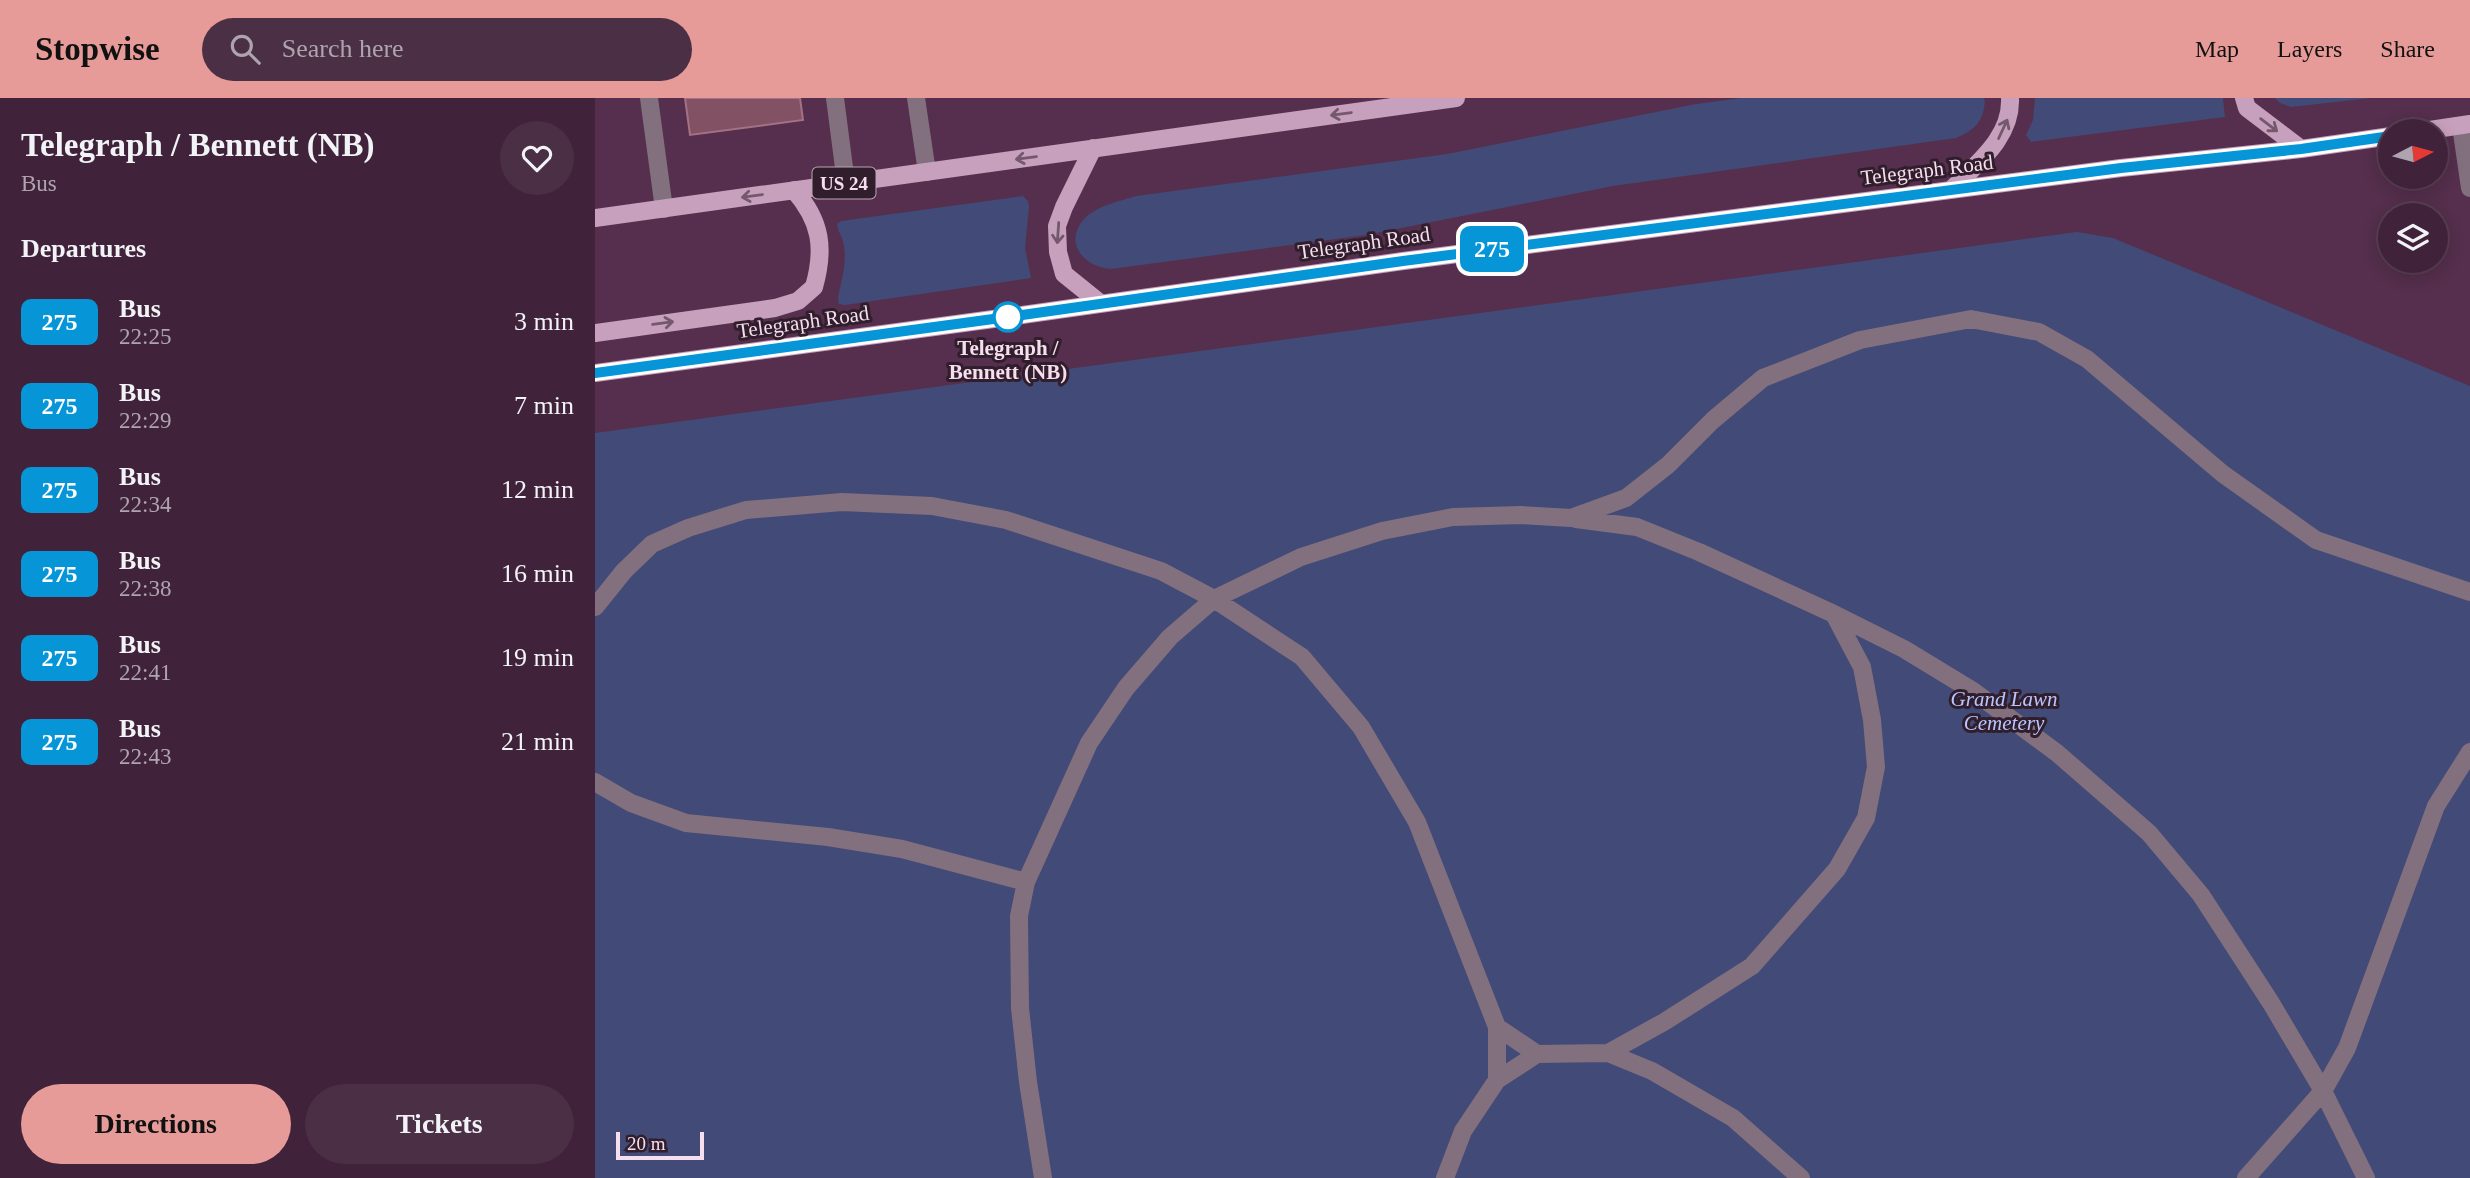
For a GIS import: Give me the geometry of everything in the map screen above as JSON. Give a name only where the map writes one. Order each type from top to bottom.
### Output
[{"type":"main road","name":"US 24","points":[[595,218],[927,173],[1392,102],[1456,98]]},
{"type":"main road","points":[[1951,190],[1998,139],[2008,118],[2010,98]]},
{"type":"main road","points":[[2244,98],[2246,108],[2301,149]]},
{"type":"main road","name":"Telegraph Road","points":[[595,373],[1403,261],[2121,168],[2378,138]]},
{"type":"main road","points":[[1093,148],[1057,226],[1058,252],[1065,274],[1100,303]]},
{"type":"main road","points":[[595,333],[775,308],[798,301],[814,287],[820,250],[817,224],[794,190]]},
{"type":"street","points":[[649,98],[664,209]]},
{"type":"street","points":[[835,98],[846,183]]},
{"type":"street","points":[[916,98],[927,173]]},
{"type":"street","points":[[2465,125],[2470,188]]},
{"type":"street","points":[[1571,518],[1626,498],[1668,465],[1713,420],[1763,378],[1860,340],[1971,319],[2039,332],[2087,359],[2223,474],[2316,540],[2470,592]]},
{"type":"street","points":[[595,607],[624,570],[652,544],[688,528],[746,510],[842,502],[932,506],[1006,520],[1094,547],[1161,572],[1213,599],[1302,657],[1361,727],[1417,822],[1497,1027],[1497,1080]]},
{"type":"street","points":[[1043,1178],[1028,1083],[1020,1008],[1019,916],[1026,882],[1089,743],[1126,688],[1170,637],[1213,599],[1301,557],[1382,531],[1453,517],[1521,515],[1571,518],[1637,527],[1711,557],[1904,649],[1973,691],[2057,753],[2149,834],[2201,895],[2323,1091],[2366,1178]]},
{"type":"street","points":[[1608,1053],[1664,1023],[1752,966],[1837,869],[1866,818],[1876,767],[1872,720],[1862,667],[1834,614]]},
{"type":"street","points":[[2246,1178],[2323,1091],[2347,1048],[2436,806],[2470,752]]},
{"type":"street","points":[[595,782],[631,803],[686,823],[828,837],[902,849],[1026,882]]},
{"type":"street","points":[[1497,1027],[1537,1054]]},
{"type":"street","points":[[1445,1178],[1463,1131],[1497,1080],[1537,1054],[1608,1053],[1652,1071],[1733,1118],[1801,1178]]},
{"type":"green space","points":[[1741,98],[1984,98],[1985,101],[1977,124],[1956,138],[1613,186],[1366,235],[1111,269],[1092,264],[1085,259],[1076,245],[1078,228],[1089,214],[1109,204],[1136,196],[1447,154],[1696,104]]},
{"type":"green space","points":[[2035,98],[2223,98],[2225,117],[2031,142],[2026,135],[2033,120]]},
{"type":"green space","points":[[2275,98],[2371,98],[2291,107]]},
{"type":"green space","points":[[1023,196],[1029,207],[1025,248],[1031,278],[839,304],[845,259],[837,224],[841,221]]},
{"type":"green space","name":"Grand Lawn Cemetery","points":[[2077,232],[2113,238],[2470,386],[2470,1178],[595,1178],[595,433]]},
{"type":"building","points":[[685,98],[800,98],[803,120],[690,135]]},
{"type":"bus line","name":"275","points":[[595,373],[1403,261],[2121,168],[2378,138]]},
{"type":"place","name":"Telegraph / Bennett (NB)","points":[[1008,317]]}]
